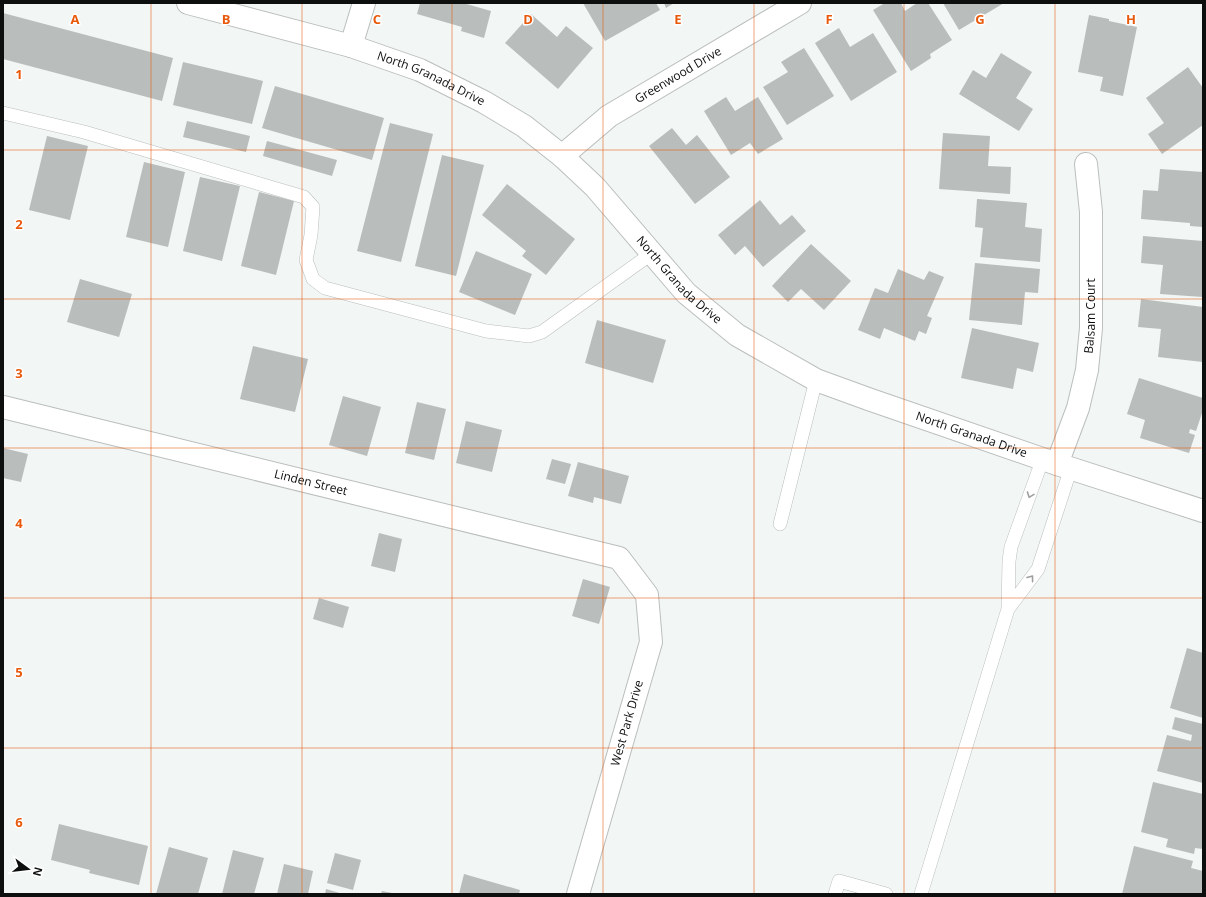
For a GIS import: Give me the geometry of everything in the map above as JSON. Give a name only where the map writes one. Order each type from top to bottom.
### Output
[{"type":"street","name":"North Granada Drive","points":[[188,3],[351,46],[420,70],[484,102],[524,126],[562,156],[595,187],[686,293],[737,336],[816,380],[1057,463],[1203,511]]},
{"type":"street","points":[[351,46],[364,3]]},
{"type":"street","name":"Greenwood Drive","points":[[562,156],[609,116],[800,3]]},
{"type":"street","name":"Balsam Court","points":[[1057,463],[1078,408],[1087,370],[1091,328],[1091,212],[1086,164]]},
{"type":"street","name":"Linden Street","points":[[3,407],[619,558]]},
{"type":"street","name":"West Park Drive","points":[[578,894],[651,642],[647,595],[619,558]]},
{"type":"lane","points":[[3,113],[84,132],[304,197],[313,207],[311,235],[306,260],[313,279],[325,288],[486,331],[529,336],[542,332],[651,254]]},
{"type":"lane","points":[[780,524],[816,380]]},
{"type":"lane","points":[[921,894],[1008,609],[1009,561],[1011,547],[1057,463]]},
{"type":"lane","points":[[1008,609],[1038,569],[1057,463]]},
{"type":"lane","points":[[835,894],[839,881],[886,894]]},
{"type":"building","points":[[420,3],[463,3],[491,11],[484,38],[461,31],[462,27],[417,14]]},
{"type":"building","points":[[583,3],[656,3],[660,10],[605,41]]},
{"type":"building","points":[[664,3],[674,3],[666,8]]},
{"type":"building","points":[[885,3],[901,3],[905,11],[917,3],[928,3],[952,40],[930,54],[931,58],[911,71],[873,10]]},
{"type":"building","points":[[943,3],[1004,3],[959,30]]},
{"type":"building","points":[[3,13],[173,58],[162,101],[3,59]]},
{"type":"building","points":[[531,14],[557,37],[566,26],[593,48],[558,89],[505,43]]},
{"type":"building","points":[[1089,15],[1137,27],[1123,96],[1100,91],[1103,77],[1078,72]]},
{"type":"building","points":[[839,28],[850,47],[873,33],[897,72],[851,101],[815,43]]},
{"type":"building","points":[[804,48],[834,96],[787,125],[763,87],[788,72],[781,62]]},
{"type":"building","points":[[1001,53],[1032,72],[1016,98],[1033,109],[1019,131],[959,94],[973,70],[986,78]]},
{"type":"building","points":[[183,62],[263,81],[252,124],[173,105]]},
{"type":"building","points":[[1188,67],[1203,88],[1203,125],[1162,154],[1148,134],[1164,123],[1146,98]]},
{"type":"building","points":[[275,86],[384,118],[372,160],[262,128]]},
{"type":"building","points":[[726,97],[735,111],[758,97],[783,139],[758,154],[750,143],[731,155],[704,111]]},
{"type":"building","points":[[187,121],[250,136],[246,152],[183,137]]},
{"type":"building","points":[[390,123],[433,134],[401,262],[357,251]]},
{"type":"building","points":[[672,128],[686,145],[697,135],[730,177],[695,204],[649,146]]},
{"type":"building","points":[[943,133],[990,136],[988,166],[1011,167],[1010,194],[939,189]]},
{"type":"building","points":[[47,136],[88,146],[70,220],[29,210]]},
{"type":"building","points":[[267,141],[337,160],[332,176],[263,156]]},
{"type":"building","points":[[442,155],[484,165],[456,276],[415,266]]},
{"type":"building","points":[[144,162],[185,172],[168,247],[126,237]]},
{"type":"building","points":[[1160,169],[1203,172],[1203,227],[1190,226],[1190,223],[1141,219],[1143,190],[1158,191]]},
{"type":"building","points":[[200,177],[240,186],[222,261],[183,251]]},
{"type":"building","points":[[507,184],[575,239],[546,275],[522,256],[526,251],[482,215]]},
{"type":"building","points":[[259,192],[294,201],[276,275],[241,266]]},
{"type":"building","points":[[977,199],[1027,203],[1025,227],[1042,229],[1040,262],[980,257],[983,228],[975,227]]},
{"type":"building","points":[[760,200],[780,225],[792,215],[806,231],[763,267],[745,246],[735,255],[718,235]]},
{"type":"building","points":[[1143,236],[1203,241],[1203,297],[1160,294],[1163,265],[1141,263]]},
{"type":"building","points":[[811,244],[851,281],[824,310],[801,289],[788,302],[772,286]]},
{"type":"building","points":[[476,251],[532,274],[515,315],[459,292]]},
{"type":"building","points":[[975,263],[1040,269],[1038,293],[1025,292],[1022,325],[969,320]]},
{"type":"building","points":[[898,269],[924,280],[929,271],[944,277],[927,316],[932,318],[926,334],[919,331],[915,341],[884,328],[880,339],[858,330],[875,288],[888,293]]},
{"type":"building","points":[[80,279],[132,294],[119,337],[67,322]]},
{"type":"building","points":[[1141,299],[1203,307],[1203,362],[1158,357],[1161,329],[1138,327]]},
{"type":"building","points":[[597,320],[666,340],[653,383],[585,363]]},
{"type":"building","points":[[972,328],[1039,343],[1033,372],[1017,368],[1013,389],[961,378]]},
{"type":"building","points":[[253,346],[308,359],[295,412],[240,399]]},
{"type":"building","points":[[1139,378],[1203,398],[1203,410],[1196,431],[1190,429],[1189,433],[1195,435],[1189,453],[1140,438],[1145,420],[1127,414]]},
{"type":"building","points":[[343,396],[381,407],[367,456],[329,445]]},
{"type":"building","points":[[417,402],[446,409],[434,460],[405,453]]},
{"type":"building","points":[[466,421],[502,430],[492,472],[456,463]]},
{"type":"building","points":[[3,448],[28,454],[21,482],[3,478]]},
{"type":"building","points":[[552,459],[571,464],[565,484],[546,479]]},
{"type":"building","points":[[578,462],[629,476],[621,504],[594,497],[593,503],[568,496]]},
{"type":"building","points":[[379,533],[402,539],[395,572],[371,566]]},
{"type":"building","points":[[583,579],[610,587],[599,624],[572,616]]},
{"type":"building","points":[[319,598],[349,607],[343,628],[313,619]]},
{"type":"building","points":[[1187,648],[1203,653],[1203,718],[1170,708]]},
{"type":"building","points":[[1175,717],[1203,724],[1203,783],[1157,771],[1167,735],[1191,741],[1192,735],[1172,729]]},
{"type":"building","points":[[1153,782],[1203,794],[1203,849],[1195,848],[1194,854],[1166,847],[1168,839],[1141,832]]},
{"type":"building","points":[[59,824],[148,846],[139,885],[89,873],[90,870],[51,860]]},
{"type":"building","points":[[1134,846],[1193,861],[1191,868],[1203,871],[1203,894],[1122,894]]},
{"type":"building","points":[[169,847],[208,858],[198,894],[156,894]]},
{"type":"building","points":[[233,850],[264,858],[254,894],[222,894]]},
{"type":"building","points":[[335,853],[361,860],[353,890],[327,883]]},
{"type":"building","points":[[284,864],[313,871],[308,894],[277,894]]},
{"type":"building","points":[[464,874],[520,890],[519,894],[459,894]]},
{"type":"building","points":[[326,889],[343,894],[325,894]]},
{"type":"building","points":[[382,891],[392,893],[392,894],[381,894]]}]
